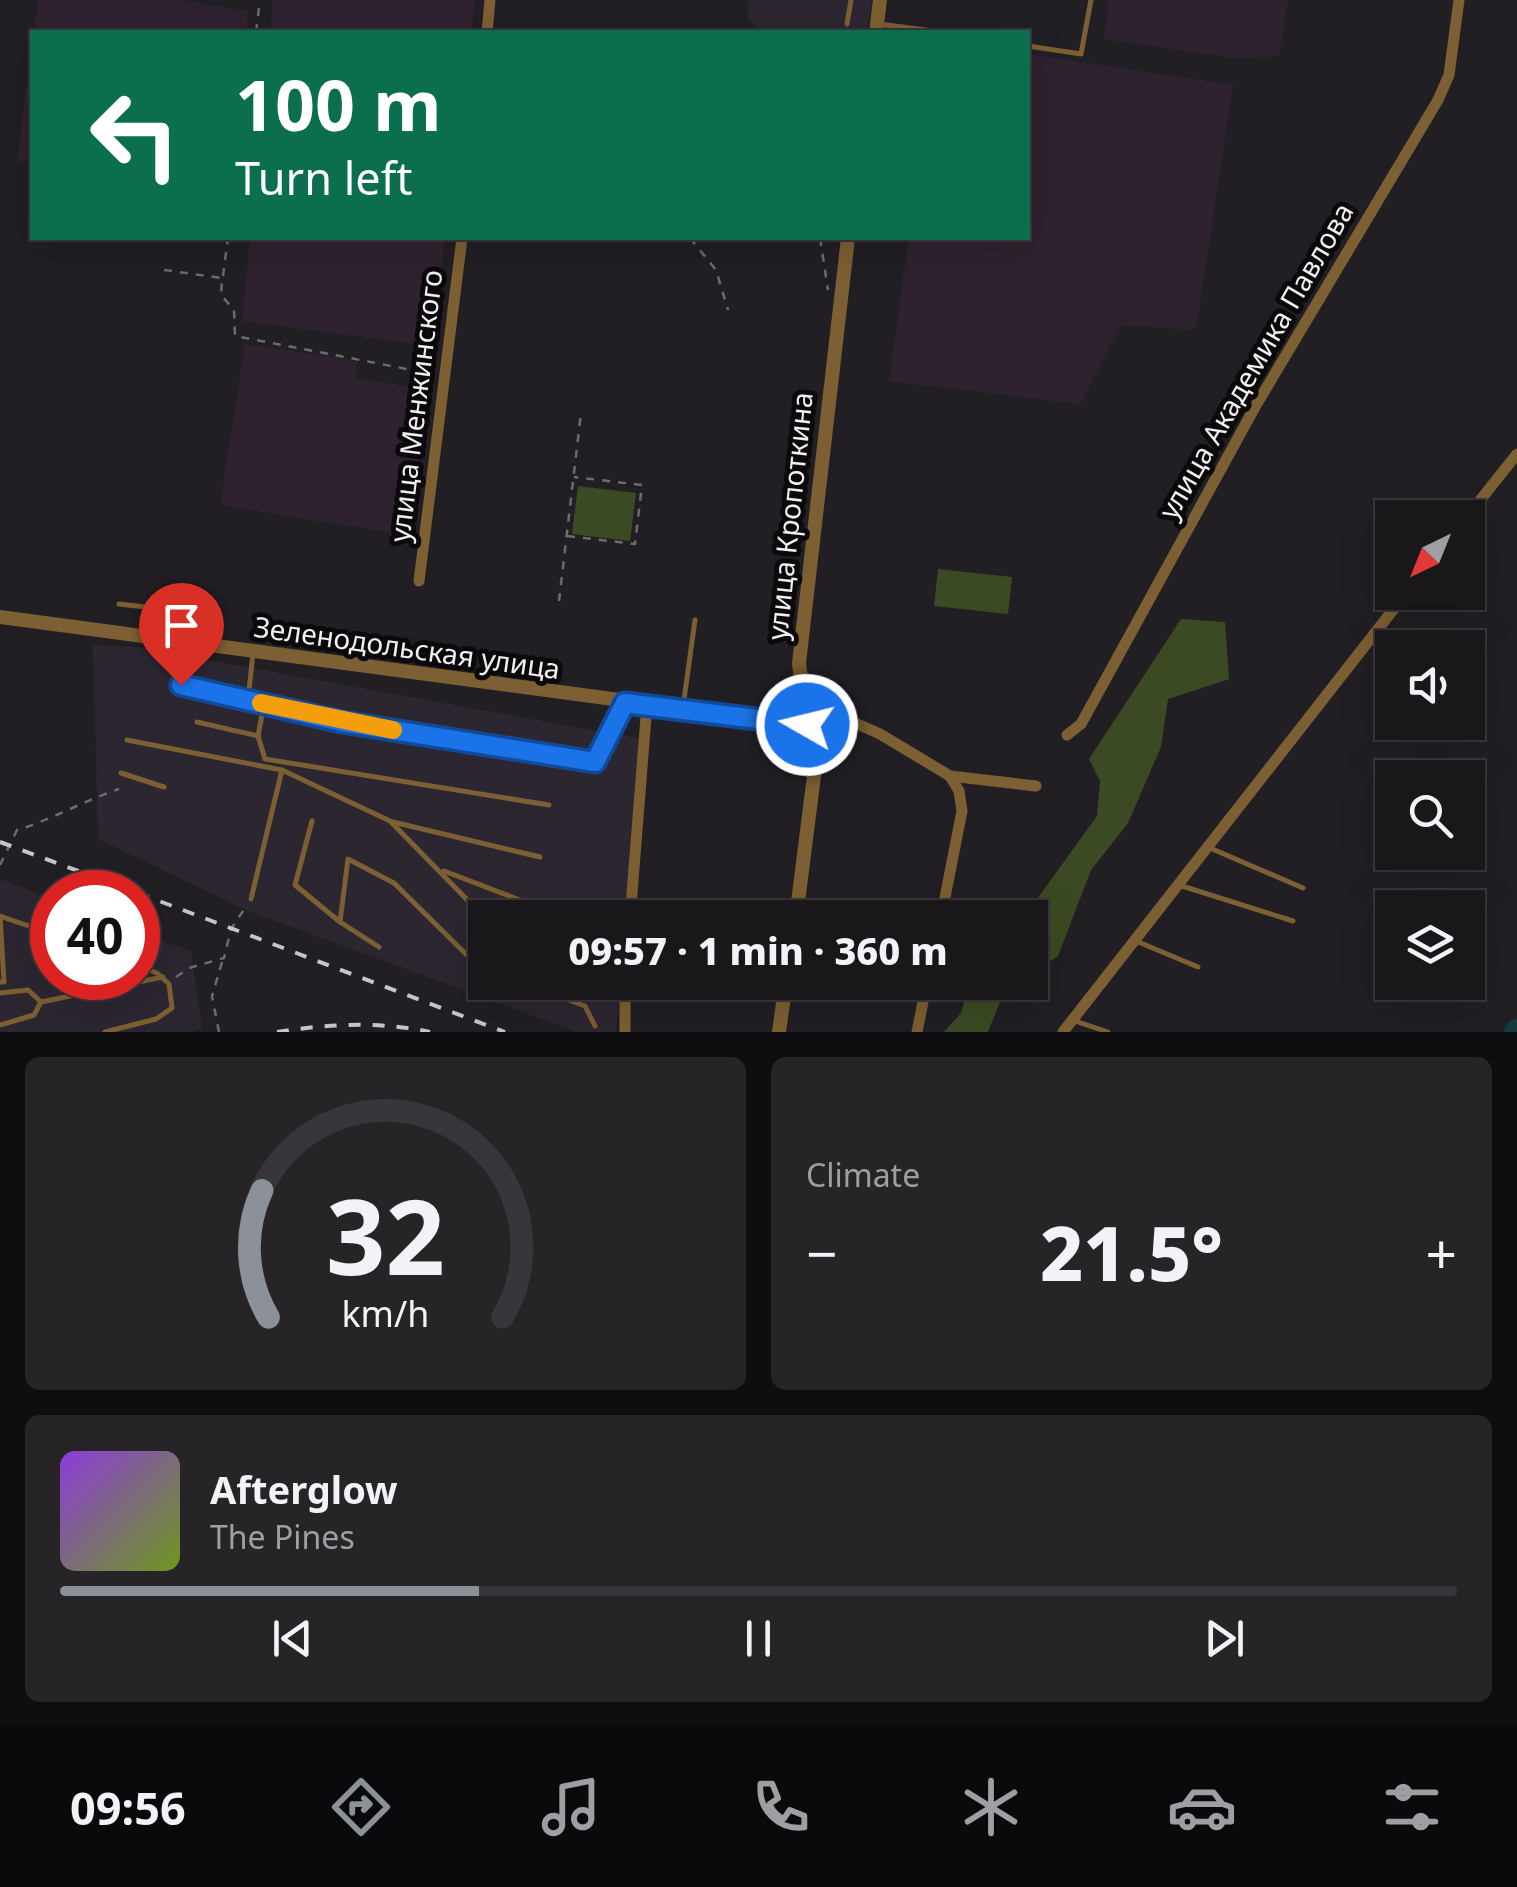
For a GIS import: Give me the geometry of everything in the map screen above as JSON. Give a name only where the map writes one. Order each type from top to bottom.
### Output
[{"type":"street","points":[[486,30],[490,0]]},
{"type":"street","points":[[877,28],[880,0]]},
{"type":"street","name":"улица Академика Павлова","points":[[1066,735],[1080,724],[1255,407],[1438,100],[1449,75],[1459,0]]},
{"type":"street","name":"улица Менжинского","points":[[420,580],[462,240]]},
{"type":"street","name":"улица Кропоткина","points":[[798,900],[816,760],[799,663],[848,240]]},
{"type":"street","points":[[1480,500],[1517,454]]},
{"type":"street","points":[[1063,1032],[1393,610]]},
{"type":"street","name":"Зеленодольская улица","points":[[0,618],[807,725]]},
{"type":"street","points":[[803,700],[880,734],[950,776],[1036,786]]},
{"type":"street","points":[[631,900],[647,705]]},
{"type":"street","points":[[945,900],[962,811],[959,791],[950,776]]},
{"type":"street","points":[[623,1000],[624,1032]]},
{"type":"street","points":[[779,1032],[783,1000]]},
{"type":"street","points":[[917,1032],[923,1000]]},
{"type":"lane","points":[[847,24],[851,0]]},
{"type":"lane","points":[[1030,46],[1081,54],[1090,0]]},
{"type":"lane","points":[[877,28],[909,30]]},
{"type":"lane","points":[[119,604],[189,612]]},
{"type":"lane","points":[[683,709],[694,620]]},
{"type":"lane","points":[[248,700],[254,653]]},
{"type":"lane","points":[[181,685],[342,722],[595,762],[625,703]]},
{"type":"lane","points":[[264,704],[258,736],[265,758],[548,806]]},
{"type":"lane","points":[[197,722],[258,736]]},
{"type":"lane","points":[[127,740],[282,770],[390,821],[540,857]]},
{"type":"lane","points":[[252,899],[282,770]]},
{"type":"lane","points":[[121,773],[164,787]]},
{"type":"lane","points":[[312,821],[296,885],[340,922],[379,947]]},
{"type":"lane","points":[[390,821],[468,900]]},
{"type":"lane","points":[[1206,846],[1303,888]]},
{"type":"lane","points":[[340,922],[348,858],[394,883],[468,956]]},
{"type":"lane","points":[[441,870],[520,900]]},
{"type":"lane","points":[[1177,884],[1293,921]]},
{"type":"lane","points":[[30,926],[0,916],[2,982],[4,992],[28,990],[42,1002]]},
{"type":"lane","points":[[1134,940],[1198,967]]},
{"type":"lane","points":[[105,1032],[167,1015],[172,1008],[169,984],[160,977]]},
{"type":"lane","points":[[0,1025],[34,1014],[42,1002],[163,978]]},
{"type":"lane","points":[[569,1000],[585,1006],[595,1026]]},
{"type":"lane","points":[[1072,1020],[1108,1032]]},
{"type":"path","points":[[256,30],[260,0]]},
{"type":"path","points":[[228,240],[221,295],[234,310],[235,336],[444,376]]},
{"type":"path","points":[[692,240],[716,270],[728,310]]},
{"type":"path","points":[[820,240],[829,297]]},
{"type":"path","points":[[164,270],[222,278]]},
{"type":"path","points":[[560,600],[581,413]]},
{"type":"path","points":[[567,536],[635,544],[642,485],[574,477]]},
{"type":"path","points":[[0,865],[17,830],[119,789]]},
{"type":"path","points":[[219,1032],[212,996],[231,928],[252,899]]},
{"type":"path","points":[[169,984],[190,968],[224,958]]},
{"type":"shaded area","points":[[38,0],[180,0],[249,11],[246,30],[34,30]]},
{"type":"shaded area","points":[[273,0],[475,0],[471,30],[270,30]]},
{"type":"shaded area","points":[[749,0],[872,0],[867,30],[758,30],[747,18]]},
{"type":"shaded area","points":[[1109,0],[1288,0],[1279,56],[1233,58],[1104,39]]},
{"type":"shaded area","points":[[1030,54],[1233,85],[1196,330],[1122,325],[1080,404],[889,381],[909,240],[1030,240]]},
{"type":"shaded area","points":[[30,59],[30,162],[17,161]]},
{"type":"shaded area","points":[[250,240],[445,240],[431,346],[242,321]]},
{"type":"shaded area","points":[[245,344],[357,361],[355,378],[410,387],[408,404],[427,408],[407,535],[220,505]]},
{"type":"shaded area","points":[[93,645],[136,647],[641,739],[627,900],[468,900],[468,992],[246,910],[98,839]]},
{"type":"shaded area","points":[[0,879],[30,891],[30,1000],[160,1000],[160,939],[191,951],[202,1029],[0,1032]]},
{"type":"shaded area","points":[[490,1000],[619,1000],[616,1032],[577,1032]]},
{"type":"green space","points":[[578,486],[636,493],[630,541],[572,534]]},
{"type":"green space","points":[[938,569],[1012,577],[1008,614],[934,606]]},
{"type":"green space","points":[[1181,619],[1225,622],[1229,679],[1168,699],[1161,747],[1128,823],[1091,870],[1058,956],[1048,962],[1048,900],[1036,900],[1097,816],[1100,781],[1089,759]]},
{"type":"green space","points":[[965,1000],[1001,1000],[988,1032],[944,1032],[961,1013]]},
{"type":"railway","points":[[0,842],[76,870]]},
{"type":"railway","points":[[160,901],[505,1032]]},
{"type":"railway","points":[[277,1032],[354,1025],[430,1032]]},
{"type":"slow traffic","points":[[261,703],[393,730]]},
{"type":"route","points":[[181,685],[342,722],[595,762],[625,703],[807,725]]}]
